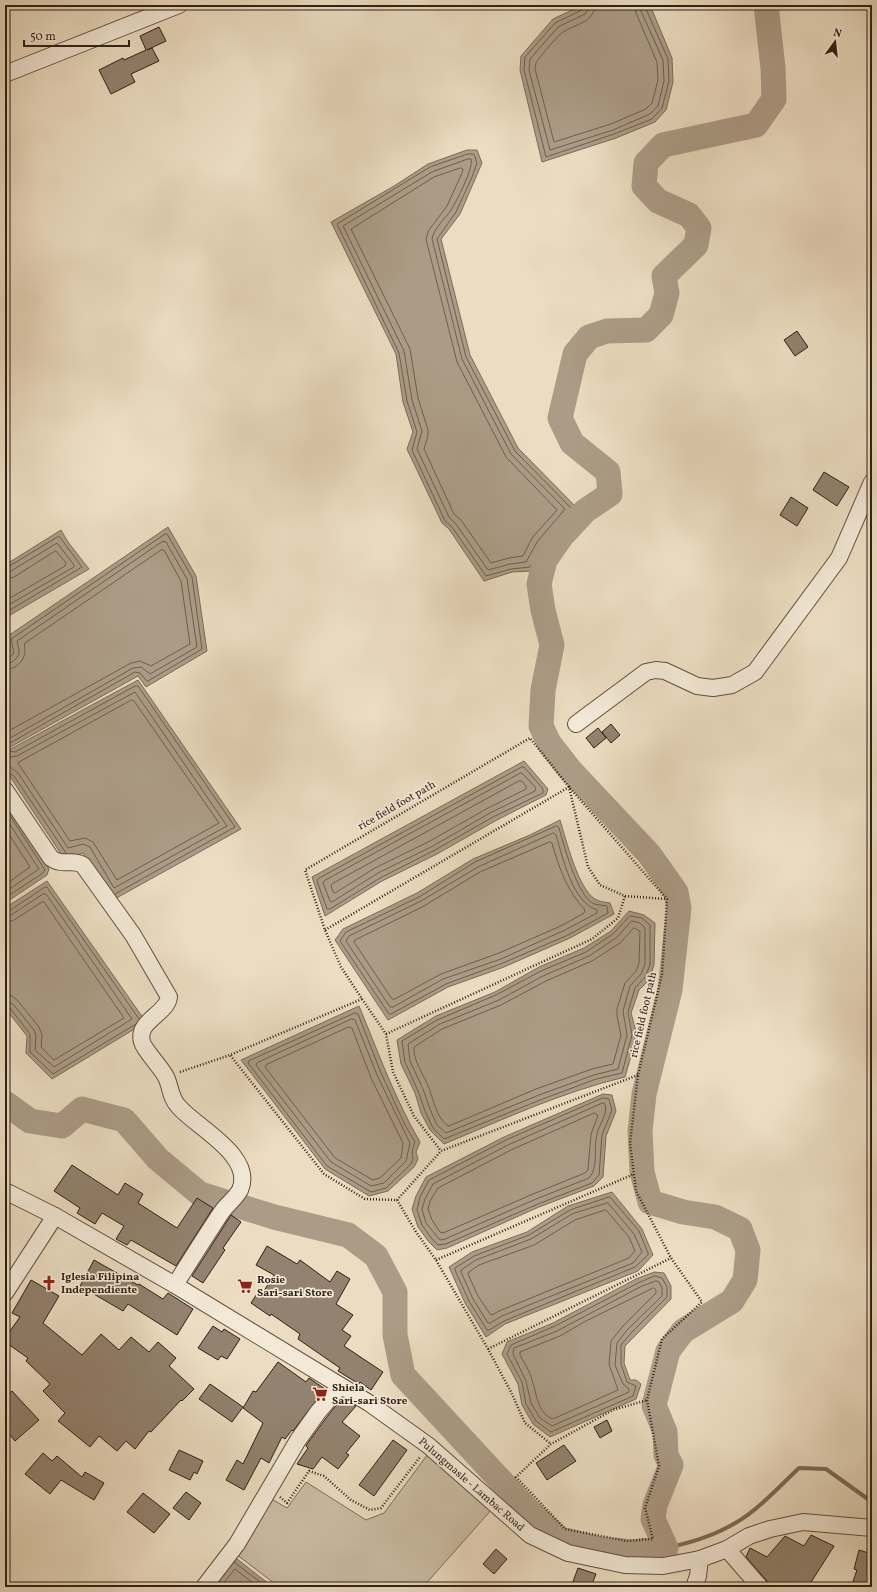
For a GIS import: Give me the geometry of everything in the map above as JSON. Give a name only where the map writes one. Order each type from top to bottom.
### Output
[{"type":"street","points":[[5,74],[179,5]]},
{"type":"street","points":[[576,724],[646,672],[656,670],[665,671],[697,686],[713,688],[732,685],[755,672],[839,558],[872,482]]},
{"type":"street","points":[[5,790],[51,858],[61,863],[79,863],[87,869],[133,934],[169,997],[166,1006],[145,1026],[142,1033],[142,1042],[166,1077],[173,1101],[180,1109],[205,1128],[233,1156],[242,1168],[240,1190],[222,1212],[175,1285]]},
{"type":"street","name":"Pulungmasle - Lambac Road","points":[[5,1191],[55,1216],[81,1237],[175,1285],[369,1403],[429,1446],[530,1535],[568,1553],[624,1565],[663,1566],[700,1559],[727,1549],[756,1534],[770,1529],[803,1522],[872,1528]]},
{"type":"street","points":[[5,1293],[55,1216]]},
{"type":"street","points":[[204,1587],[237,1544],[298,1440],[318,1412],[340,1386]]},
{"type":"street","points":[[727,1549],[760,1587]]},
{"type":"street","points":[[694,1587],[698,1576],[700,1559]]},
{"type":"path","name":"rice field foot path","points":[[325,930],[305,870],[530,738],[569,787],[667,899],[662,974],[638,1075],[630,1143],[636,1191],[671,1258],[702,1302],[662,1339],[648,1400],[659,1466],[645,1508],[653,1539],[627,1541],[565,1529],[516,1477],[551,1444],[613,1410],[648,1400]]},
{"type":"path","points":[[441,1151],[414,1116],[393,1072],[386,1034],[341,967],[325,930],[569,787],[588,867],[600,885],[625,896],[667,899]]},
{"type":"path","points":[[386,1034],[592,939],[618,918],[625,896]]},
{"type":"path","points":[[166,1077],[230,1055],[362,999]]},
{"type":"path","points":[[230,1055],[324,1174],[366,1199],[397,1200],[441,1151],[638,1075]]},
{"type":"path","points":[[436,1260],[634,1174]]},
{"type":"path","points":[[397,1200],[416,1232],[436,1260],[488,1349],[511,1392],[525,1423],[551,1444]]},
{"type":"path","points":[[488,1349],[671,1258]]},
{"type":"path","points":[[270,1490],[287,1503],[309,1471],[324,1476],[351,1500],[370,1510],[381,1508],[429,1446]]},
{"type":"shaded area","points":[[428,1454],[493,1508],[423,1587],[279,1587],[236,1554],[270,1498],[287,1508],[306,1482],[366,1520],[384,1513]]},
{"type":"water","points":[[583,5],[650,5],[672,58],[673,82],[666,110],[655,122],[616,138],[542,162],[520,70],[521,56],[553,19]]},
{"type":"water","points":[[467,150],[477,150],[482,163],[460,214],[441,239],[470,355],[518,448],[578,509],[545,547],[532,571],[512,572],[484,581],[449,529],[442,523],[407,449],[413,432],[403,402],[396,354],[331,222],[394,186],[428,164]]},
{"type":"water","points":[[168,527],[196,576],[207,651],[146,687],[138,676],[5,750],[5,657],[10,651],[5,638]]},
{"type":"water","points":[[61,530],[68,542],[89,569],[5,618],[5,565]]},
{"type":"water","points":[[138,680],[241,829],[111,901],[83,853],[65,860],[11,778],[5,774],[5,752]]},
{"type":"water","points":[[524,761],[548,789],[546,795],[495,821],[437,854],[382,881],[325,916],[312,877]]},
{"type":"water","points":[[5,801],[49,869],[47,875],[5,903]]},
{"type":"water","points":[[560,820],[573,863],[583,885],[589,894],[595,899],[610,903],[614,914],[570,938],[504,967],[448,987],[388,1020],[335,940],[343,929],[417,893],[473,859],[530,835]]},
{"type":"water","points":[[47,881],[146,1022],[52,1079],[26,1053],[27,1036],[5,1008],[5,908]]},
{"type":"water","points":[[629,911],[644,915],[655,923],[654,965],[649,980],[639,990],[631,1013],[637,1035],[625,1077],[556,1098],[444,1144],[430,1130],[421,1113],[415,1093],[401,1064],[397,1040],[436,1016],[495,992],[539,967],[584,948],[611,931]]},
{"type":"water","points":[[359,1006],[395,1092],[420,1142],[416,1152],[418,1159],[414,1167],[388,1191],[369,1196],[325,1169],[241,1060]]},
{"type":"water","points":[[603,1094],[612,1095],[616,1111],[606,1136],[603,1177],[594,1186],[539,1207],[447,1248],[437,1250],[429,1242],[418,1227],[412,1209],[416,1196],[426,1177],[504,1137]]},
{"type":"water","points":[[612,1192],[642,1229],[653,1255],[638,1271],[505,1324],[486,1337],[465,1303],[449,1267],[472,1252],[527,1232],[568,1206]]},
{"type":"water","points":[[654,1272],[664,1273],[671,1286],[671,1299],[625,1346],[624,1363],[630,1380],[636,1380],[641,1384],[636,1399],[550,1437],[533,1424],[522,1405],[518,1384],[502,1354],[507,1342],[553,1323],[636,1279]]},
{"type":"water","points":[[233,1556],[273,1587],[209,1587]]},
{"type":"building","points":[[159,27],[166,41],[147,50],[152,48],[159,61],[131,74],[135,82],[111,94],[99,70],[123,58],[124,60],[146,50],[140,36]]},
{"type":"building","points":[[797,331],[808,347],[795,356],[784,340]]},
{"type":"building","points":[[824,472],[849,487],[837,506],[813,490]]},
{"type":"building","points":[[791,497],[808,508],[797,526],[780,515]]},
{"type":"building","points":[[611,724],[620,735],[611,743],[602,732]]},
{"type":"building","points":[[598,728],[606,738],[594,748],[586,738]]},
{"type":"building","points":[[72,1165],[118,1195],[125,1183],[143,1194],[138,1203],[177,1228],[197,1198],[213,1208],[176,1266],[131,1240],[127,1245],[116,1239],[124,1226],[102,1213],[95,1224],[77,1213],[80,1208],[54,1191]]},
{"type":"building","points":[[231,1215],[241,1222],[223,1248],[225,1250],[203,1283],[192,1276]]},
{"type":"building","points":[[267,1246],[297,1264],[300,1260],[330,1282],[337,1271],[350,1279],[336,1304],[353,1315],[342,1330],[351,1336],[344,1346],[383,1372],[371,1390],[360,1382],[359,1384],[338,1371],[340,1368],[298,1339],[300,1334],[271,1314],[270,1316],[251,1303],[258,1292],[262,1294],[274,1275],[256,1265]]},
{"type":"building","points":[[94,1260],[138,1285],[139,1284],[163,1299],[168,1293],[193,1309],[177,1335],[128,1304],[123,1311],[80,1286]]},
{"type":"building","points":[[31,1280],[59,1296],[43,1323],[82,1355],[101,1334],[119,1350],[131,1337],[149,1352],[158,1342],[176,1358],[169,1366],[194,1389],[182,1401],[181,1400],[151,1432],[149,1431],[135,1449],[126,1441],[117,1451],[99,1436],[90,1447],[58,1421],[65,1413],[43,1391],[50,1384],[26,1361],[28,1358],[5,1342],[5,1338],[20,1317],[12,1313]]},
{"type":"building","points":[[213,1326],[222,1332],[224,1329],[240,1339],[227,1359],[221,1356],[218,1360],[198,1348]]},
{"type":"building","points":[[278,1362],[306,1382],[309,1378],[325,1389],[293,1431],[292,1430],[285,1439],[282,1437],[269,1463],[261,1458],[244,1490],[226,1480],[237,1460],[243,1464],[263,1423],[243,1408],[253,1391],[256,1392]]},
{"type":"building","points":[[210,1384],[243,1407],[232,1422],[199,1399]]},
{"type":"building","points":[[12,1391],[39,1420],[15,1441],[5,1429],[5,1398]]},
{"type":"building","points":[[342,1398],[356,1406],[342,1422],[360,1436],[346,1453],[349,1455],[338,1469],[322,1457],[313,1469],[297,1464],[308,1448],[306,1446],[307,1444]]},
{"type":"building","points":[[607,1420],[612,1431],[600,1438],[594,1427]]},
{"type":"building","points":[[393,1440],[407,1450],[374,1496],[359,1485]]},
{"type":"building","points":[[564,1445],[576,1461],[547,1480],[536,1463]]},
{"type":"building","points":[[179,1450],[203,1461],[197,1474],[194,1472],[190,1480],[169,1470]]},
{"type":"building","points":[[43,1453],[52,1461],[57,1456],[82,1477],[85,1472],[104,1483],[94,1500],[61,1480],[50,1494],[25,1474]]},
{"type":"building","points":[[186,1492],[201,1503],[189,1520],[173,1508]]},
{"type":"building","points":[[143,1493],[170,1514],[154,1533],[127,1512]]},
{"type":"building","points":[[811,1535],[834,1546],[808,1587],[770,1587],[767,1581],[746,1557],[750,1548],[767,1557],[785,1536],[804,1546]]},
{"type":"building","points":[[496,1549],[507,1559],[494,1574],[483,1564]]},
{"type":"building","points":[[859,1550],[872,1554],[872,1587],[851,1587],[857,1570],[854,1569]]},
{"type":"building","points":[[578,1568],[596,1574],[591,1587],[571,1587]]},
{"type":"waterway","points":[[5,1103],[30,1121],[62,1126],[82,1109],[124,1120],[158,1159],[200,1194],[274,1217],[348,1235],[376,1256],[395,1292],[395,1335],[403,1375],[528,1510],[560,1539],[600,1549],[633,1552],[666,1548],[653,1519],[655,1505],[671,1465],[666,1455],[665,1432],[654,1405],[668,1351],[683,1331],[732,1301],[745,1280],[748,1250],[740,1229],[715,1217],[683,1212],[650,1202],[642,1172],[640,1131],[644,1094],[670,990],[679,908],[676,892],[649,854],[570,770],[549,743],[541,726],[543,690],[552,645],[543,610],[539,584],[545,560],[561,537],[585,511],[610,494],[608,472],[572,443],[560,418],[575,354],[589,337],[607,331],[646,330],[661,315],[667,293],[664,276],[696,245],[699,228],[689,215],[658,201],[644,186],[646,163],[663,145],[756,125],[774,99],[773,68],[766,5]]},
{"type":"waterway","points":[[666,1548],[703,1538],[737,1522],[761,1504],[799,1468],[826,1469],[872,1502]]},
{"type":"place","name":"Iglesia Filipina Independiente","points":[[49,1283]]},
{"type":"place","name":"Rosie Sari-sari Store","points":[[245,1286]]},
{"type":"place","name":"Shiela Sari-sari Store","points":[[320,1394]]}]
